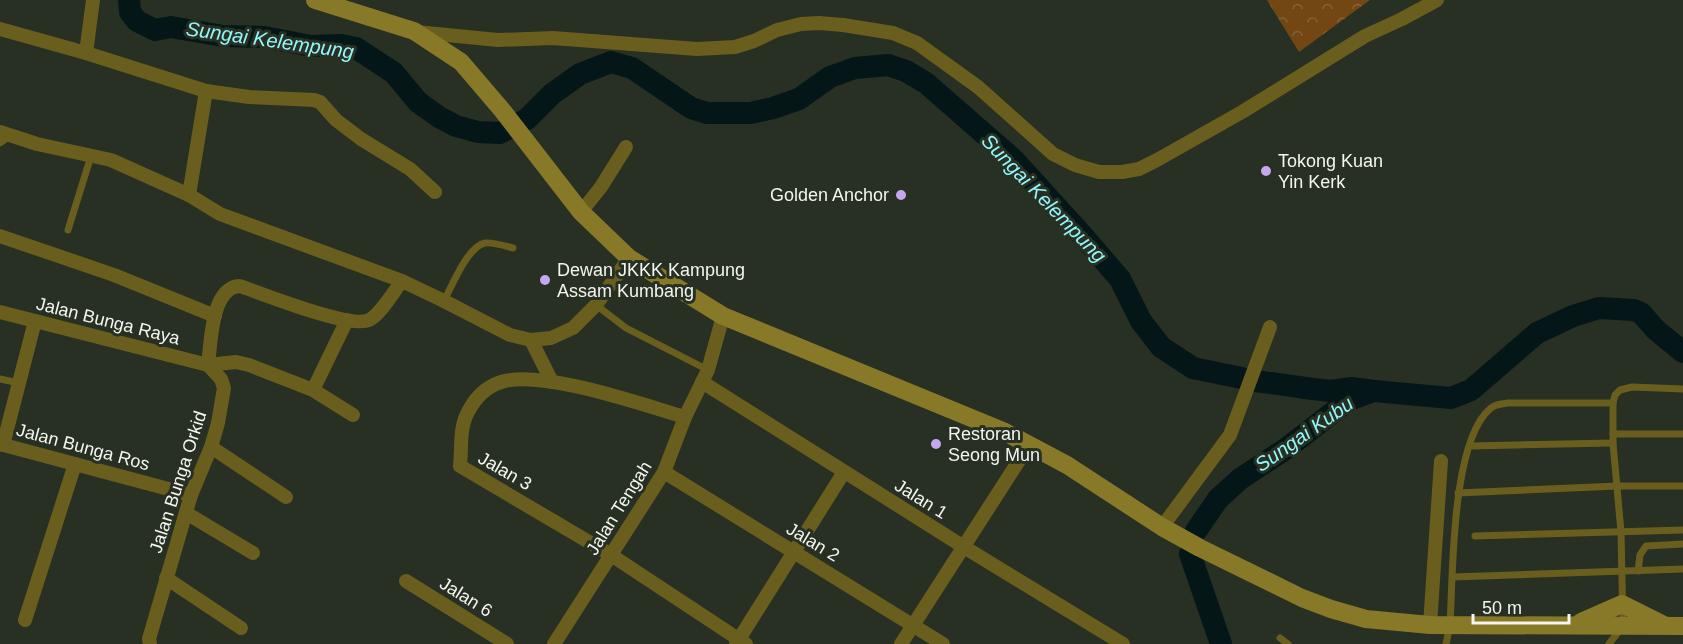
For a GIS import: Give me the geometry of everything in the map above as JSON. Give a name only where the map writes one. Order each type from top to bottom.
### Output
[{"type":"main road","points":[[315,0],[414,31],[460,62],[502,110],[581,212],[629,258],[723,316],[1003,431],[1067,465],[1200,549],[1302,598],[1331,609],[1398,623],[1450,626],[1676,628]]},
{"type":"main road","points":[[1570,626],[1622,604],[1676,628]]},
{"type":"street","points":[[86,53],[93,0]]},
{"type":"street","points":[[414,31],[498,40],[553,38],[697,49],[735,47],[777,30],[801,24],[843,25],[893,33],[917,43],[978,87],[1053,154],[1075,165],[1099,172],[1122,172],[1139,169],[1157,160],[1242,112],[1365,36],[1402,20],[1437,0]]},
{"type":"street","points":[[0,29],[86,53],[206,91],[249,97],[291,98],[320,102],[336,120],[385,155],[411,169],[435,192]]},
{"type":"street","points":[[189,195],[206,91]]},
{"type":"street","points":[[3,137],[111,160],[189,195],[220,214],[402,281],[510,335],[531,340],[551,338],[562,334],[585,318],[629,258]]},
{"type":"street","points":[[581,212],[601,188],[626,147]]},
{"type":"street","points":[[0,236],[114,275],[214,316]]},
{"type":"street","points":[[208,365],[214,316],[224,293],[232,286],[240,286],[326,316],[361,322],[368,321],[374,316],[402,281]]},
{"type":"street","name":"Jalan Bunga Raya","points":[[0,312],[208,365],[236,362],[249,365],[313,390],[353,415]]},
{"type":"street","name":"Jalan Tengah","points":[[560,642],[611,555],[664,472],[705,376],[723,316]]},
{"type":"street","points":[[313,390],[346,320]]},
{"type":"street","points":[[2,444],[34,321]]},
{"type":"street","points":[[1162,527],[1230,435],[1270,327]]},
{"type":"street","points":[[531,340],[552,382]]},
{"type":"street","name":"Jalan Bunga Orkid","points":[[150,642],[191,495],[211,447],[218,423],[224,388],[221,379],[208,365]]},
{"type":"street","name":"Jalan 1","points":[[705,376],[844,472],[1123,644]]},
{"type":"street","name":"Jalan 3","points":[[686,417],[552,382],[514,380],[502,382],[487,388],[474,401],[463,424],[460,466],[611,555],[740,642]]},
{"type":"street","name":"Jalan Bunga Ros","points":[[2,444],[191,495]]},
{"type":"street","points":[[901,644],[1029,445]]},
{"type":"street","points":[[211,447],[286,497]]},
{"type":"street","points":[[1430,625],[1441,461]]},
{"type":"street","points":[[25,620],[75,464]]},
{"type":"street","name":"Jalan 2","points":[[664,472],[943,644]]},
{"type":"street","points":[[740,642],[844,472]]},
{"type":"street","points":[[186,513],[253,553]]},
{"type":"street","points":[[166,578],[241,628]]},
{"type":"street","name":"Jalan 6","points":[[406,581],[507,644]]},
{"type":"lane","points":[[68,230],[91,156]]},
{"type":"lane","points":[[444,301],[467,257],[478,246],[486,243],[513,248]]},
{"type":"lane","points":[[596,305],[626,328],[705,376]]},
{"type":"lane","points":[[0,379],[19,383]]},
{"type":"lane","points":[[1609,644],[1623,626],[1621,532],[1612,403],[1620,390],[1632,387],[1683,389]]},
{"type":"lane","points":[[1446,644],[1450,626],[1458,493],[1462,466],[1481,420],[1496,405],[1508,403],[1612,403]]},
{"type":"lane","points":[[1613,434],[1683,434]]},
{"type":"lane","points":[[1470,446],[1614,443]]},
{"type":"lane","points":[[1458,493],[1618,486],[1683,486]]},
{"type":"lane","points":[[1475,536],[1683,530]]},
{"type":"lane","points":[[1638,571],[1640,555],[1646,546],[1683,544]]},
{"type":"lane","points":[[1453,577],[1683,569]]},
{"type":"lane","points":[[1280,638],[1287,644]]},
{"type":"green space","points":[[1267,0],[1370,0],[1299,52]]},
{"type":"waterway","name":"Sungai Kelempung","points":[[129,0],[130,12],[137,21],[155,30],[171,27],[223,36],[264,37],[311,46],[341,45],[356,48],[394,73],[418,102],[439,117],[456,126],[478,132],[500,133],[527,119],[552,94],[580,74],[611,62],[632,68],[691,108],[707,113],[751,113],[773,108],[799,99],[830,77],[855,68],[888,65],[906,71],[926,83],[1013,159],[1120,279],[1141,321],[1161,347],[1193,368],[1256,381],[1313,389],[1331,391],[1351,388],[1374,391]]},
{"type":"waterway","name":"Sungai Kubu","points":[[1196,531],[1218,499],[1240,479],[1287,448],[1349,400],[1374,391],[1451,398],[1471,390],[1537,333],[1573,316],[1599,308],[1634,310],[1641,313],[1656,330],[1683,352]]},
{"type":"waterway","name":"Sungai Kubu","points":[[1190,554],[1221,644]]},
{"type":"place","name":"Tokong Kuan Yin Kerk","points":[[1266,171]]},
{"type":"place","name":"Golden Anchor","points":[[901,195]]},
{"type":"place","name":"Dewan JKKK Kampung Assam Kumbang","points":[[545,280]]},
{"type":"place","name":"Restoran Seong Mun","points":[[936,444]]}]
